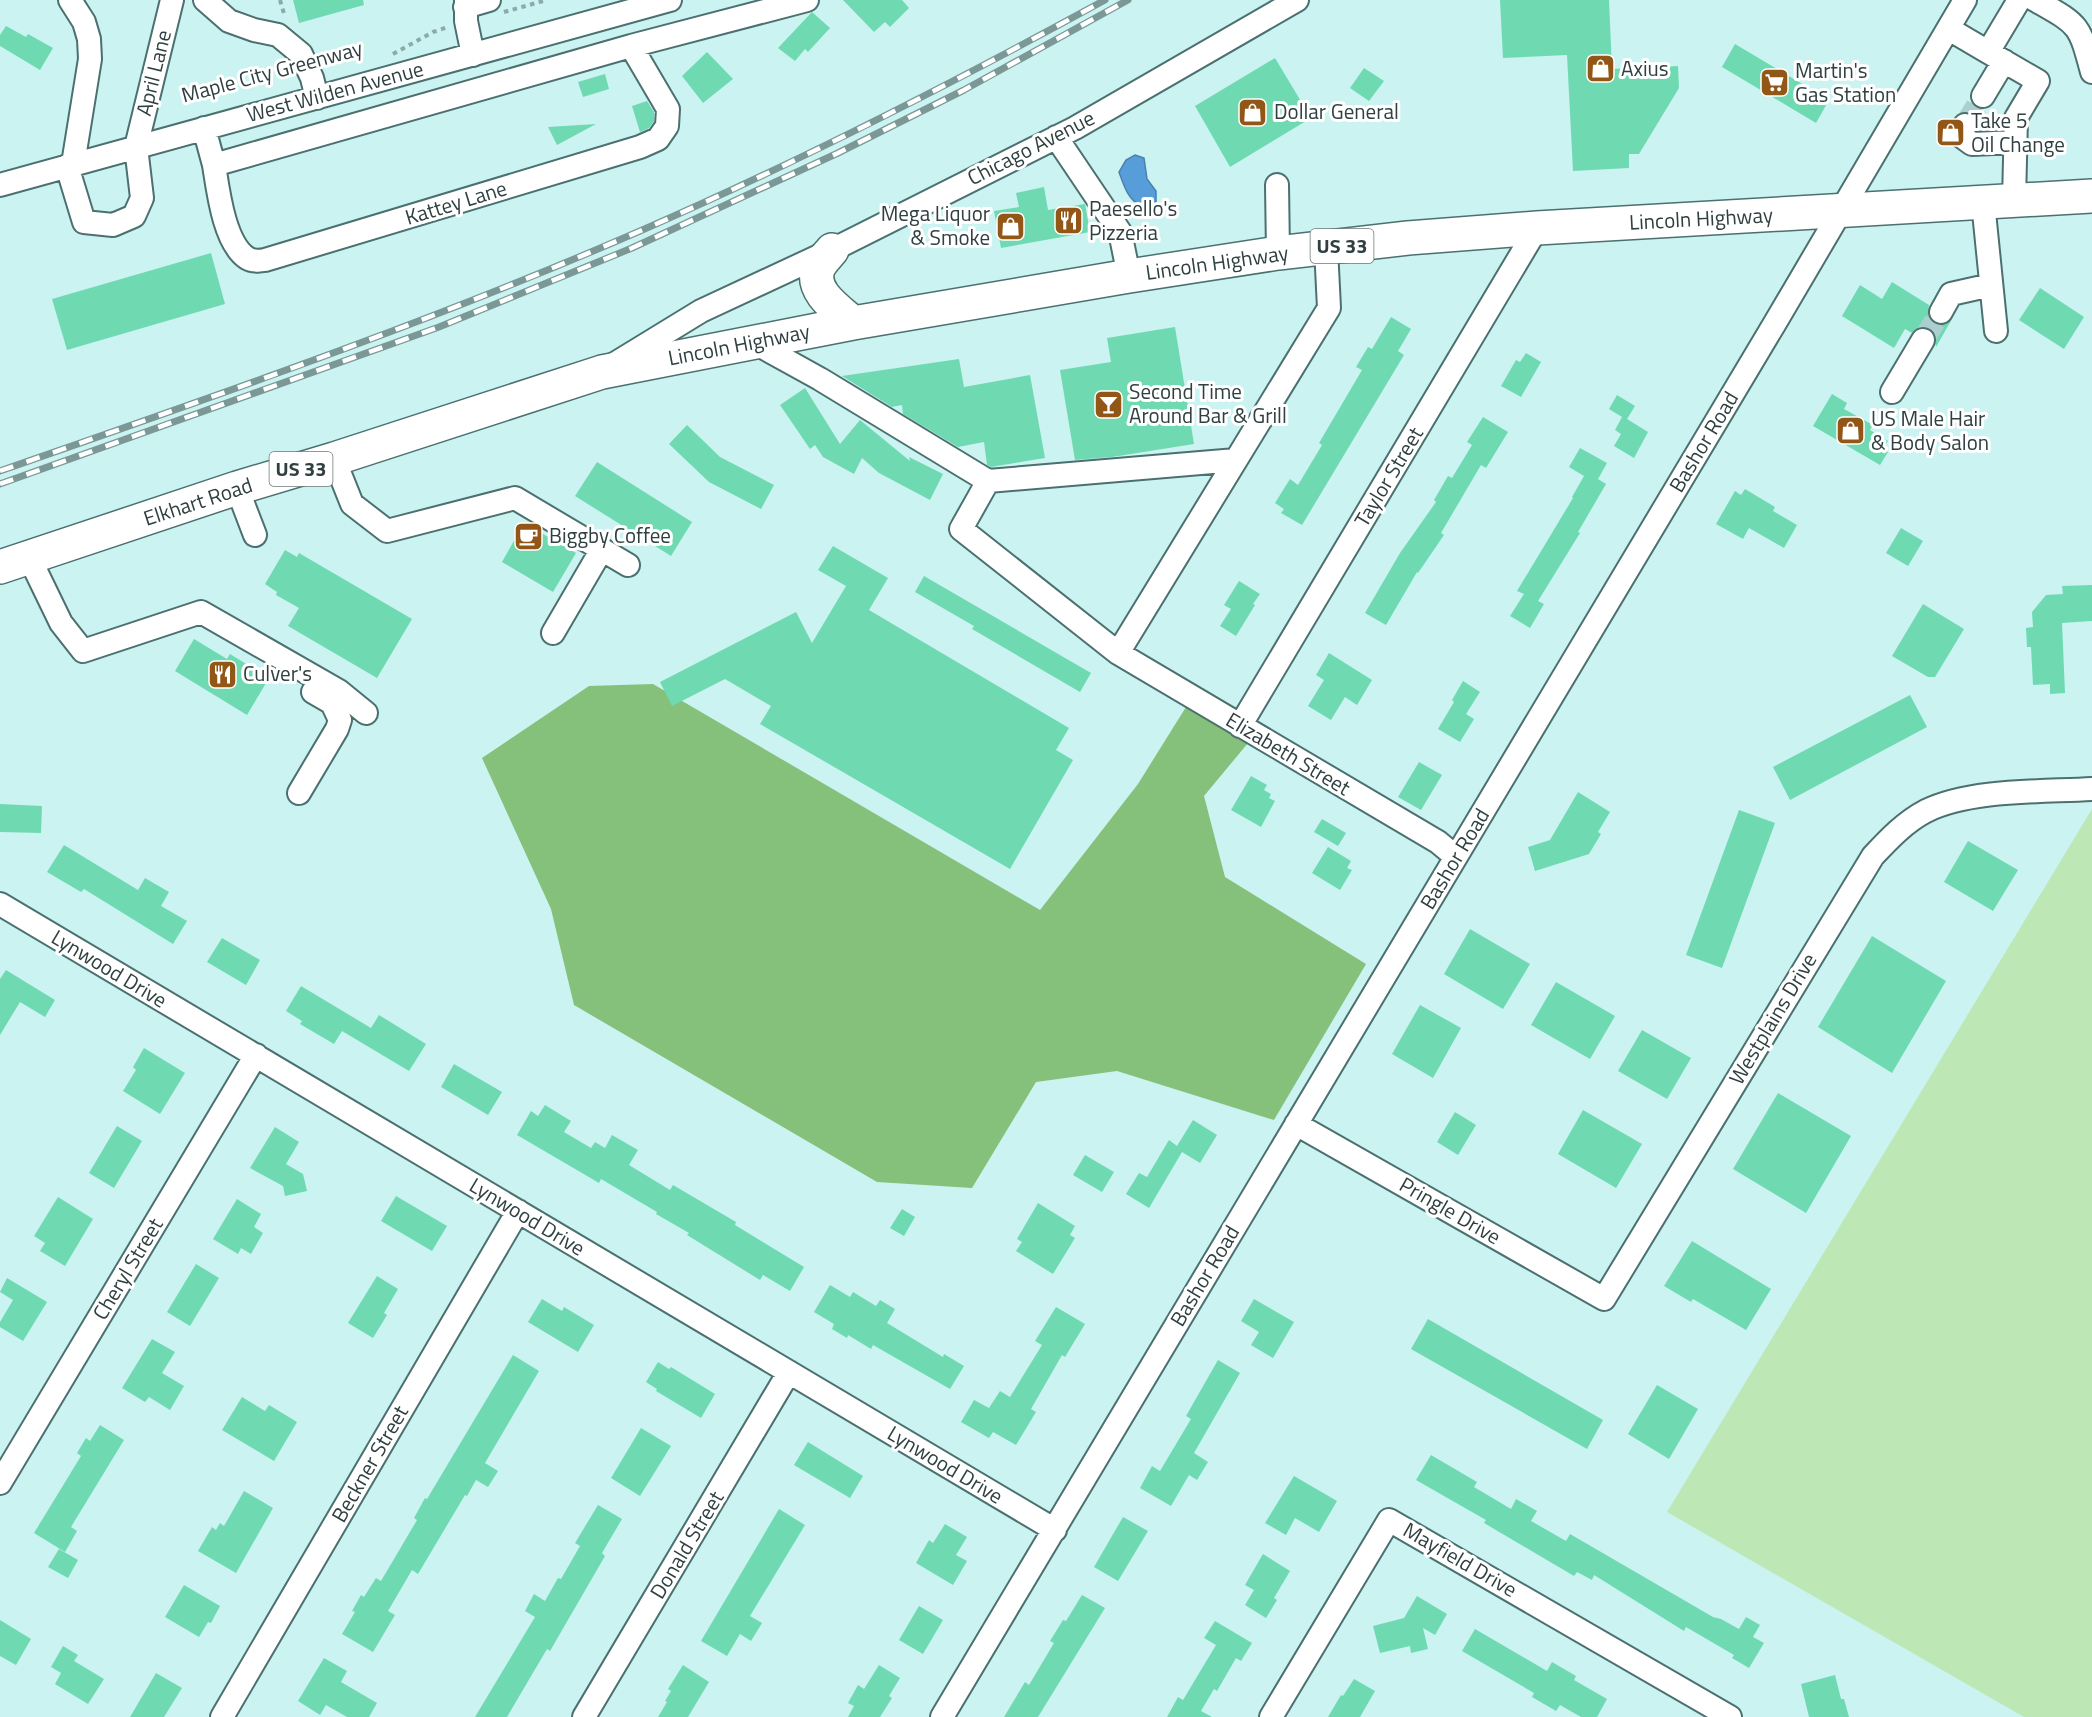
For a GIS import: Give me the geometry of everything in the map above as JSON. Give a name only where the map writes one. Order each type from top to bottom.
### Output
[{"type":"highway","name":"Lincoln Highway","points":[[602,372],[853,323],[1278,253],[1408,238],[1537,228],[2092,196]]},
{"type":"highway","points":[[832,250],[818,269],[817,287],[853,323]]},
{"type":"highway","name":"Elkhart Road","points":[[14,562],[237,488],[602,372]]},
{"type":"street","points":[[70,0],[84,22],[89,39],[90,59],[70,165],[84,222],[113,225],[134,216],[142,198],[136,147]]},
{"type":"street","name":"April Lane","points":[[136,147],[172,0]]},
{"type":"street","points":[[205,0],[229,21],[278,35],[301,54],[312,78],[317,98]]},
{"type":"street","name":"West Wilden Avenue","points":[[0,185],[670,0]]},
{"type":"street","points":[[214,165],[631,46],[807,0]]},
{"type":"street","name":"Chicago Avenue","points":[[602,372],[701,311],[832,250],[1056,137],[1297,0]]},
{"type":"street","points":[[1983,96],[1996,56],[2019,0]]},
{"type":"street","points":[[2035,0],[2067,18],[2078,28],[2085,42],[2092,72]]},
{"type":"street","name":"Bashor Road","points":[[942,1717],[1841,212],[1963,1]]},
{"type":"street","points":[[473,55],[465,9],[495,6]]},
{"type":"street","points":[[566,29],[575,62]]},
{"type":"street","points":[[1948,29],[2038,81],[2016,118],[2016,142],[1998,201],[1991,285],[1996,331]]},
{"type":"street","name":"Kattey Lane","points":[[204,128],[230,236],[247,258],[255,261],[265,260],[640,147],[658,139],[667,126],[668,109],[631,46]]},
{"type":"street","points":[[1965,125],[1961,136],[1972,144],[2016,142]]},
{"type":"street","points":[[1056,137],[1120,232],[1129,276]]},
{"type":"street","points":[[1277,185],[1278,253]]},
{"type":"street","name":"Taylor Street","points":[[1240,726],[1537,228]]},
{"type":"street","points":[[1118,653],[1329,308],[1326,248]]},
{"type":"street","points":[[1941,312],[1951,294],[1991,285]]},
{"type":"street","points":[[1892,392],[1923,340]]},
{"type":"street","points":[[755,343],[820,379],[988,480],[1236,460]]},
{"type":"street","points":[[334,459],[352,504],[387,531],[515,498],[628,565]]},
{"type":"street","name":"Elizabeth Street","points":[[988,480],[961,529],[1118,653],[1438,842],[1456,857]]},
{"type":"street","points":[[237,488],[255,535]]},
{"type":"street","points":[[553,633],[602,549]]},
{"type":"street","points":[[14,562],[83,651],[185,615],[201,612],[339,691],[366,713]]},
{"type":"street","points":[[185,615],[332,703],[340,720],[337,729],[299,793]]},
{"type":"street","name":"Westplains Drive","points":[[1604,1299],[1873,856],[1896,832],[1926,812],[1953,801],[1990,795],[2092,789]]},
{"type":"street","name":"Lynwood Drive","points":[[0,904],[1054,1530]]},
{"type":"street","name":"Cheryl Street","points":[[0,1483],[256,1055]]},
{"type":"street","name":"Pringle Drive","points":[[1296,1124],[1604,1299]]},
{"type":"street","name":"Beckner Street","points":[[222,1717],[518,1212]]},
{"type":"street","name":"Donald Street","points":[[584,1717],[789,1372]]},
{"type":"street","name":"Mayfield Drive","points":[[1271,1717],[1389,1520],[1730,1717]]},
{"type":"path","points":[[495,6],[547,0]]},
{"type":"path","name":"Maple City Greenway","points":[[392,54],[433,32],[465,9]]},
{"type":"green space","points":[[653,684],[1040,910],[1138,784],[1186,707],[1248,743],[1204,796],[1225,877],[1366,964],[1274,1120],[1117,1071],[1036,1082],[972,1188],[877,1182],[574,1005],[551,909],[482,758],[589,686]]},
{"type":"green space","points":[[2092,809],[2092,1717],[2024,1717],[1667,1512]]},
{"type":"water","points":[[1135,155],[1144,158],[1147,179],[1156,191],[1156,204],[1136,203],[1124,186],[1119,172],[1126,160]]},
{"type":"building","points":[[293,0],[363,0],[364,5],[299,23]]},
{"type":"building","points":[[843,0],[902,0],[909,8],[890,27],[885,22],[874,32]]},
{"type":"building","points":[[1500,0],[1609,0],[1612,69],[1678,66],[1679,88],[1639,154],[1629,154],[1629,168],[1573,171],[1567,55],[1503,58]]},
{"type":"building","points":[[812,12],[830,28],[808,52],[805,49],[795,61],[778,48]]},
{"type":"building","points":[[6,26],[26,37],[28,34],[53,48],[40,70],[0,46],[0,35]]},
{"type":"building","points":[[1735,44],[1829,100],[1816,123],[1722,67]]},
{"type":"building","points":[[707,52],[733,79],[703,103],[682,76]]},
{"type":"building","name":"Dollar General","points":[[1275,58],[1311,118],[1230,167],[1195,106]]},
{"type":"building","points":[[1364,68],[1384,81],[1369,101],[1350,88]]},
{"type":"building","points":[[605,74],[609,89],[583,97],[578,82]]},
{"type":"building","points":[[647,101],[654,112],[654,121],[649,128],[640,132],[632,106]]},
{"type":"building","points":[[596,124],[557,145],[548,127]]},
{"type":"building","points":[[1044,187],[1048,210],[1085,204],[1090,232],[1001,248],[994,211],[1019,207],[1016,193]]},
{"type":"building","points":[[211,253],[225,304],[67,350],[52,299]]},
{"type":"building","points":[[1892,282],[1929,305],[1928,313],[1934,323],[1942,325],[1952,319],[1936,347],[1935,334],[1929,328],[1923,327],[1912,333],[1905,329],[1894,348],[1842,316],[1860,285],[1882,299]]},
{"type":"building","points":[[2040,288],[2084,317],[2064,349],[2019,320]]},
{"type":"building","points":[[1391,317],[1411,329],[1398,351],[1404,355],[1302,525],[1281,513],[1284,509],[1275,503],[1290,479],[1298,485],[1322,445],[1319,443],[1362,370],[1356,367],[1368,347],[1372,349]]},
{"type":"building","points":[[1175,327],[1194,444],[1112,457],[1075,460],[1060,370],[1111,362],[1107,338]]},
{"type":"building","points":[[1526,353],[1541,362],[1521,397],[1501,386],[1516,360],[1520,362]]},
{"type":"building","points":[[959,359],[964,387],[1030,375],[1045,458],[991,467],[987,465],[984,442],[958,447],[903,414],[902,405],[892,407],[842,376]]},
{"type":"building","points":[[805,388],[840,444],[860,420],[910,461],[909,457],[943,474],[930,500],[879,473],[862,458],[854,474],[823,457],[815,445],[810,449],[780,405]]},
{"type":"building","points":[[1832,394],[1847,403],[1844,409],[1873,425],[1870,430],[1888,441],[1883,449],[1888,452],[1880,465],[1813,426]]},
{"type":"building","points":[[1617,395],[1635,406],[1627,419],[1648,432],[1634,458],[1614,446],[1621,434],[1615,430],[1622,417],[1609,409]]},
{"type":"building","points":[[1483,417],[1508,432],[1486,468],[1481,465],[1441,533],[1444,535],[1417,572],[1386,625],[1365,613],[1400,553],[1436,502],[1434,500],[1448,476],[1452,478],[1472,445],[1467,442]]},
{"type":"building","points":[[687,425],[720,457],[774,485],[761,509],[709,482],[669,444]]},
{"type":"building","points":[[1580,448],[1607,463],[1598,479],[1606,484],[1578,532],[1580,533],[1538,601],[1544,604],[1530,628],[1510,616],[1524,594],[1517,591],[1584,476],[1569,467]]},
{"type":"building","points":[[597,462],[692,522],[671,556],[575,496]]},
{"type":"building","points":[[1745,489],[1775,507],[1773,511],[1797,525],[1784,548],[1749,528],[1743,539],[1716,524],[1735,491],[1741,495]]},
{"type":"building","points":[[524,523],[576,553],[553,592],[502,562]]},
{"type":"building","points":[[1901,528],[1923,541],[1908,566],[1886,553]]},
{"type":"building","points":[[833,546],[888,578],[869,610],[1069,728],[1056,750],[1073,760],[1010,869],[760,724],[771,706],[725,679],[672,706],[660,682],[796,612],[812,643],[846,586],[818,570]]},
{"type":"building","points":[[285,550],[297,557],[299,553],[412,619],[377,678],[288,626],[299,608],[276,595],[277,592],[265,584]]},
{"type":"building","points":[[924,576],[1091,673],[1080,692],[972,629],[974,626],[915,592]]},
{"type":"building","points":[[1239,581],[1260,594],[1236,636],[1220,626],[1231,609],[1224,605]]},
{"type":"building","points":[[2092,585],[2092,621],[2062,623],[2065,693],[2050,694],[2050,684],[2033,685],[2031,647],[2027,647],[2026,628],[2033,627],[2032,612],[2046,595],[2063,594],[2062,586]]},
{"type":"building","points":[[1923,604],[1964,629],[1935,677],[1928,677],[1892,656]]},
{"type":"building","name":"Culver's","points":[[194,639],[227,659],[230,654],[269,678],[247,715],[175,671]]},
{"type":"building","points":[[1329,653],[1372,680],[1357,705],[1345,697],[1331,720],[1308,706],[1324,680],[1316,675]]},
{"type":"building","points":[[1463,681],[1480,692],[1466,714],[1474,719],[1460,742],[1438,729]]},
{"type":"building","points":[[1910,695],[1927,727],[1790,800],[1773,767]]},
{"type":"building","points":[[1419,762],[1442,775],[1421,810],[1398,797]]},
{"type":"building","points":[[1251,776],[1267,785],[1264,790],[1271,794],[1269,798],[1275,801],[1261,827],[1231,810]]},
{"type":"building","points":[[1578,792],[1610,812],[1598,832],[1601,834],[1589,854],[1535,871],[1528,847],[1550,840]]},
{"type":"building","points":[[0,804],[42,806],[41,833],[0,832]]},
{"type":"building","points":[[1739,810],[1775,823],[1722,968],[1686,955]]},
{"type":"building","points":[[1322,819],[1346,833],[1338,846],[1314,832]]},
{"type":"building","points":[[1968,841],[2018,870],[1993,911],[1944,882]]},
{"type":"building","points":[[64,845],[138,890],[145,878],[169,892],[161,906],[187,921],[173,944],[84,889],[81,892],[47,872]]},
{"type":"building","points":[[1328,847],[1351,861],[1347,868],[1352,870],[1340,890],[1312,873]]},
{"type":"building","points":[[1470,929],[1530,964],[1503,1009],[1444,974]]},
{"type":"building","points":[[1872,936],[1946,981],[1892,1073],[1818,1027]]},
{"type":"building","points":[[222,938],[260,960],[246,985],[207,962]]},
{"type":"building","points":[[6,970],[55,1000],[45,1017],[20,1002],[0,1035],[0,979]]},
{"type":"building","points":[[1556,982],[1615,1016],[1590,1059],[1531,1025]]},
{"type":"building","points":[[301,986],[371,1028],[379,1015],[426,1044],[409,1071],[342,1031],[334,1044],[300,1024],[302,1021],[286,1011]]},
{"type":"building","points":[[1420,1005],[1461,1028],[1433,1078],[1392,1054]]},
{"type":"building","points":[[1642,1030],[1691,1058],[1667,1099],[1618,1071]]},
{"type":"building","points":[[144,1048],[185,1073],[160,1114],[123,1091],[136,1070],[133,1067]]},
{"type":"building","points":[[454,1064],[502,1092],[488,1115],[441,1087]]},
{"type":"building","points":[[1778,1093],[1851,1136],[1806,1213],[1733,1169]]},
{"type":"building","points":[[545,1105],[571,1121],[564,1132],[591,1148],[595,1142],[605,1148],[612,1135],[638,1150],[629,1165],[670,1190],[673,1185],[736,1222],[735,1225],[804,1267],[790,1291],[763,1275],[760,1280],[687,1235],[689,1233],[656,1214],[657,1212],[601,1179],[599,1183],[517,1135],[531,1111],[538,1116]]},
{"type":"building","points":[[1583,1110],[1642,1144],[1616,1188],[1558,1154]]},
{"type":"building","points":[[1455,1112],[1476,1125],[1458,1155],[1437,1142]]},
{"type":"building","points":[[1193,1120],[1217,1135],[1200,1163],[1182,1152],[1149,1208],[1126,1194],[1139,1173],[1147,1177],[1169,1140],[1177,1146]]},
{"type":"building","points":[[117,1126],[142,1141],[114,1188],[89,1173]]},
{"type":"building","points":[[275,1127],[299,1142],[286,1164],[303,1174],[307,1191],[285,1196],[283,1186],[250,1168]]},
{"type":"building","points":[[1085,1155],[1114,1172],[1102,1192],[1073,1175]]},
{"type":"building","points":[[396,1196],[447,1226],[432,1251],[381,1221]]},
{"type":"building","points":[[58,1197],[93,1219],[65,1266],[40,1251],[45,1243],[34,1236]]},
{"type":"building","points":[[237,1199],[261,1214],[254,1227],[263,1233],[251,1254],[241,1248],[238,1254],[213,1239]]},
{"type":"building","points":[[1038,1203],[1075,1226],[1070,1235],[1075,1238],[1053,1274],[1016,1251],[1022,1242],[1017,1239]]},
{"type":"building","points":[[902,1209],[915,1217],[904,1236],[890,1228]]},
{"type":"building","points":[[1692,1241],[1771,1289],[1746,1330],[1693,1299],[1691,1302],[1664,1286]]},
{"type":"building","points":[[196,1264],[219,1278],[190,1326],[167,1312]]},
{"type":"building","points":[[377,1276],[398,1289],[384,1313],[387,1315],[373,1338],[348,1323]]},
{"type":"building","points":[[7,1278],[47,1302],[23,1341],[0,1327],[0,1322],[13,1300],[0,1292]]},
{"type":"building","points":[[830,1285],[850,1297],[853,1292],[876,1306],[880,1300],[895,1309],[887,1323],[943,1357],[944,1354],[964,1366],[950,1389],[873,1345],[871,1349],[848,1335],[847,1338],[832,1329],[834,1324],[814,1312]]},
{"type":"building","points":[[542,1299],[562,1311],[564,1307],[594,1325],[578,1352],[528,1322]]},
{"type":"building","points":[[1254,1299],[1294,1322],[1273,1358],[1251,1345],[1259,1332],[1241,1321]]},
{"type":"building","points":[[1056,1307],[1085,1324],[1065,1357],[1062,1355],[1031,1409],[1036,1412],[1016,1445],[993,1432],[989,1438],[961,1422],[974,1400],[989,1408],[1000,1391],[1010,1397],[1042,1345],[1035,1341]]},
{"type":"building","points":[[1428,1319],[1603,1420],[1587,1449],[1411,1349]]},
{"type":"building","points":[[152,1339],[175,1352],[162,1373],[184,1386],[170,1410],[149,1397],[145,1402],[122,1388]]},
{"type":"building","points":[[513,1355],[539,1371],[485,1463],[498,1471],[488,1487],[476,1480],[418,1574],[412,1570],[388,1611],[395,1615],[373,1652],[342,1634],[355,1612],[352,1611],[361,1595],[364,1597],[376,1578],[381,1581],[417,1520],[414,1518],[425,1498],[427,1499]]},
{"type":"building","points":[[1218,1360],[1240,1373],[1194,1453],[1208,1462],[1197,1480],[1189,1475],[1171,1506],[1140,1488],[1152,1466],[1160,1471],[1191,1419],[1186,1416]]},
{"type":"building","points":[[658,1362],[669,1369],[671,1367],[715,1394],[701,1418],[656,1391],[657,1389],[646,1382]]},
{"type":"building","points":[[1657,1385],[1698,1409],[1669,1459],[1628,1434]]},
{"type":"building","points":[[242,1397],[265,1411],[269,1405],[297,1422],[274,1461],[222,1430]]},
{"type":"building","points":[[100,1425],[124,1440],[71,1527],[77,1531],[65,1552],[34,1533],[81,1456],[77,1453],[86,1438],[90,1441]]},
{"type":"building","points":[[641,1428],[671,1446],[640,1496],[611,1478]]},
{"type":"building","points":[[808,1442],[863,1476],[850,1498],[794,1465]]},
{"type":"building","points":[[1431,1455],[1477,1482],[1474,1487],[1511,1509],[1516,1499],[1537,1511],[1531,1521],[1566,1541],[1570,1534],[1713,1617],[1739,1629],[1746,1617],[1760,1625],[1753,1637],[1764,1643],[1749,1668],[1732,1658],[1734,1655],[1686,1627],[1684,1631],[1594,1575],[1592,1580],[1577,1572],[1574,1576],[1484,1523],[1486,1520],[1416,1480]]},
{"type":"building","points":[[1294,1476],[1337,1501],[1319,1532],[1295,1518],[1286,1535],[1265,1523]]},
{"type":"building","points":[[244,1491],[273,1508],[236,1573],[198,1551],[212,1527],[216,1530],[220,1523],[224,1526]]},
{"type":"building","points":[[598,1505],[622,1519],[602,1553],[605,1556],[550,1651],[547,1649],[507,1717],[475,1717],[535,1617],[525,1611],[534,1594],[545,1601],[558,1578],[561,1579],[580,1546],[575,1543]]},
{"type":"building","points":[[779,1509],[805,1525],[750,1616],[762,1623],[751,1641],[740,1634],[727,1656],[701,1641]]},
{"type":"building","points":[[1123,1517],[1148,1531],[1118,1581],[1094,1567]]},
{"type":"building","points":[[945,1524],[967,1537],[956,1555],[967,1561],[953,1585],[916,1563],[929,1540],[933,1543]]},
{"type":"building","points":[[59,1549],[78,1560],[68,1578],[48,1567]]},
{"type":"building","points":[[1263,1554],[1290,1571],[1274,1598],[1277,1600],[1266,1618],[1245,1605],[1254,1590],[1245,1585]]},
{"type":"building","points":[[184,1585],[220,1606],[211,1623],[208,1622],[199,1637],[165,1617]]},
{"type":"building","points":[[1082,1595],[1105,1608],[1038,1717],[1004,1717],[1025,1682],[1029,1685],[1054,1643],[1050,1641]]},
{"type":"building","points":[[1417,1596],[1447,1614],[1435,1635],[1423,1628],[1428,1649],[1411,1653],[1410,1646],[1380,1653],[1373,1626],[1404,1618]]},
{"type":"building","points":[[919,1606],[943,1620],[923,1654],[899,1640]]},
{"type":"building","points":[[0,1620],[31,1639],[16,1665],[0,1656]]},
{"type":"building","points":[[1215,1621],[1252,1643],[1241,1661],[1236,1658],[1217,1691],[1214,1689],[1201,1711],[1212,1717],[1167,1717],[1178,1697],[1183,1700],[1216,1645],[1204,1638]]},
{"type":"building","points":[[1475,1629],[1547,1671],[1552,1662],[1576,1676],[1574,1680],[1607,1699],[1597,1717],[1581,1717],[1560,1705],[1556,1711],[1532,1697],[1534,1693],[1462,1651]]},
{"type":"building","points":[[63,1646],[78,1655],[74,1661],[104,1679],[88,1704],[55,1684],[61,1673],[51,1667]]},
{"type":"building","points":[[324,1658],[347,1671],[341,1682],[377,1703],[369,1717],[347,1717],[326,1705],[320,1715],[298,1701]]},
{"type":"building","points":[[683,1665],[709,1682],[688,1717],[658,1717],[671,1691],[668,1689]]},
{"type":"building","points":[[879,1665],[900,1678],[889,1696],[892,1698],[880,1717],[848,1717],[854,1706],[848,1703],[858,1685],[864,1689]]},
{"type":"building","points":[[156,1673],[182,1688],[164,1717],[130,1717]]},
{"type":"building","points":[[1835,1675],[1841,1699],[1844,1699],[1849,1717],[1809,1717],[1801,1684]]},
{"type":"building","points":[[1354,1679],[1375,1691],[1360,1717],[1328,1717],[1341,1695],[1343,1696]]},
{"type":"tunnel","points":[[1965,125],[1983,96]]},
{"type":"tunnel","points":[[1923,340],[1941,312]]},
{"type":"railway","points":[[0,471],[402,327],[640,231],[875,121],[1105,0]]},
{"type":"railway","points":[[0,484],[439,327],[632,248],[838,153],[964,90],[1128,0]]},
{"type":"place","name":"Axius","points":[[1600,69]]},
{"type":"place","name":"Martin's Gas Station","points":[[1774,83]]},
{"type":"place","name":"Dollar General","points":[[1253,112]]},
{"type":"place","name":"Take 5 Oil Change","points":[[1950,133]]},
{"type":"place","name":"Paesello's Pizzeria","points":[[1068,221]]},
{"type":"place","name":"Mega Liquor & Smoke","points":[[1011,226]]},
{"type":"place","name":"Second Time Around Bar & Grill","points":[[1108,404]]},
{"type":"place","name":"US Male Hair & Body Salon","points":[[1850,431]]},
{"type":"place","name":"Biggby Coffee","points":[[528,536]]},
{"type":"place","name":"Culver's","points":[[222,674]]}]
